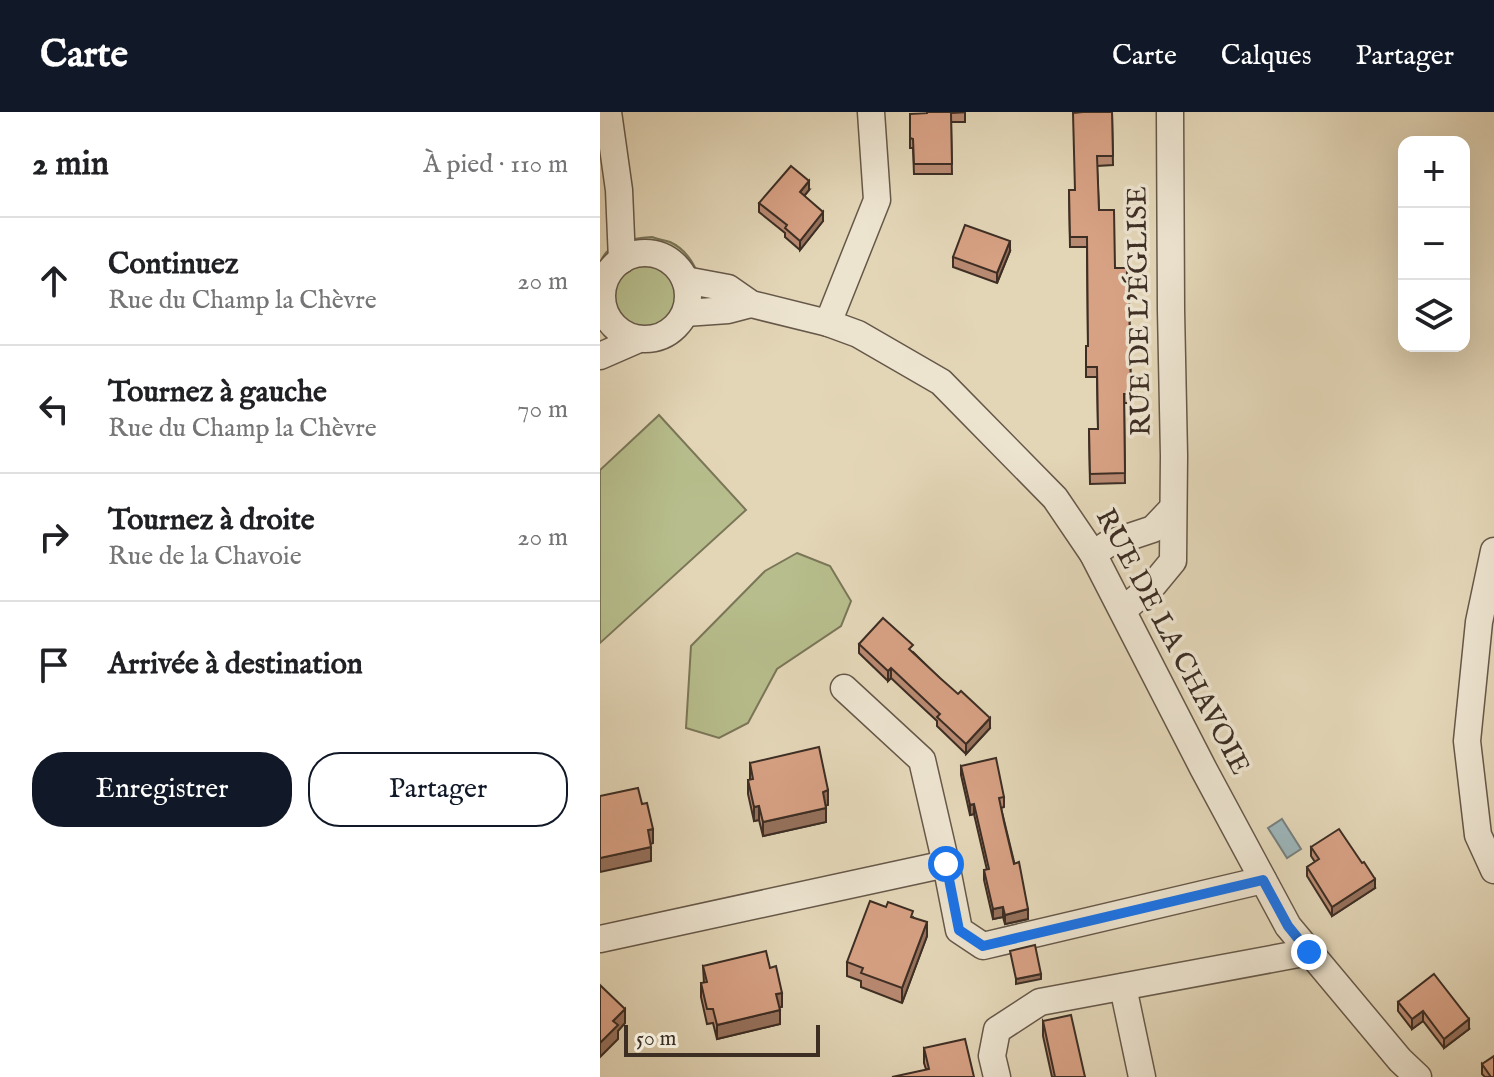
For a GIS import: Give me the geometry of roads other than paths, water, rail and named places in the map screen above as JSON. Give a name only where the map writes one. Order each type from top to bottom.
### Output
[{"type":"street","points":[[608,112],[619,190],[622,260]]},
{"type":"street","points":[[828,323],[877,200],[871,112]]},
{"type":"street","name":"RUE DE L'ÉGLISE","points":[[1123,610],[1154,584],[1173,561],[1170,112]]},
{"type":"street","points":[[636,254],[665,258],[677,267],[685,280],[688,302],[685,313],[666,334],[653,339],[628,336],[602,312],[605,282],[612,270],[622,260],[636,254]]},
{"type":"street","name":"RUE DE LA CHAVOIE","points":[[685,280],[728,288],[751,304],[828,323],[858,334],[941,382],[1055,498],[1093,554],[1288,926],[1400,1060],[1418,1077]]},
{"type":"street","name":"RUE DE LA CHAVOIE","points":[[685,313],[728,310],[751,304]]},
{"type":"street","points":[[600,356],[639,339]]},
{"type":"street","points":[[1093,554],[1108,544],[1153,529],[1173,508]]},
{"type":"street","points":[[1494,551],[1479,622],[1467,741],[1478,835],[1494,870]]},
{"type":"street","points":[[844,688],[922,760],[959,930],[983,946],[1263,880]]},
{"type":"street","points":[[600,939],[946,864]]},
{"type":"street","points":[[997,1077],[992,1056],[997,1030],[1040,1002],[1309,952]]},
{"type":"street","points":[[1123,987],[1142,1077]]},
{"type":"water","points":[[1282,819],[1301,849],[1287,858],[1268,828]]}]
